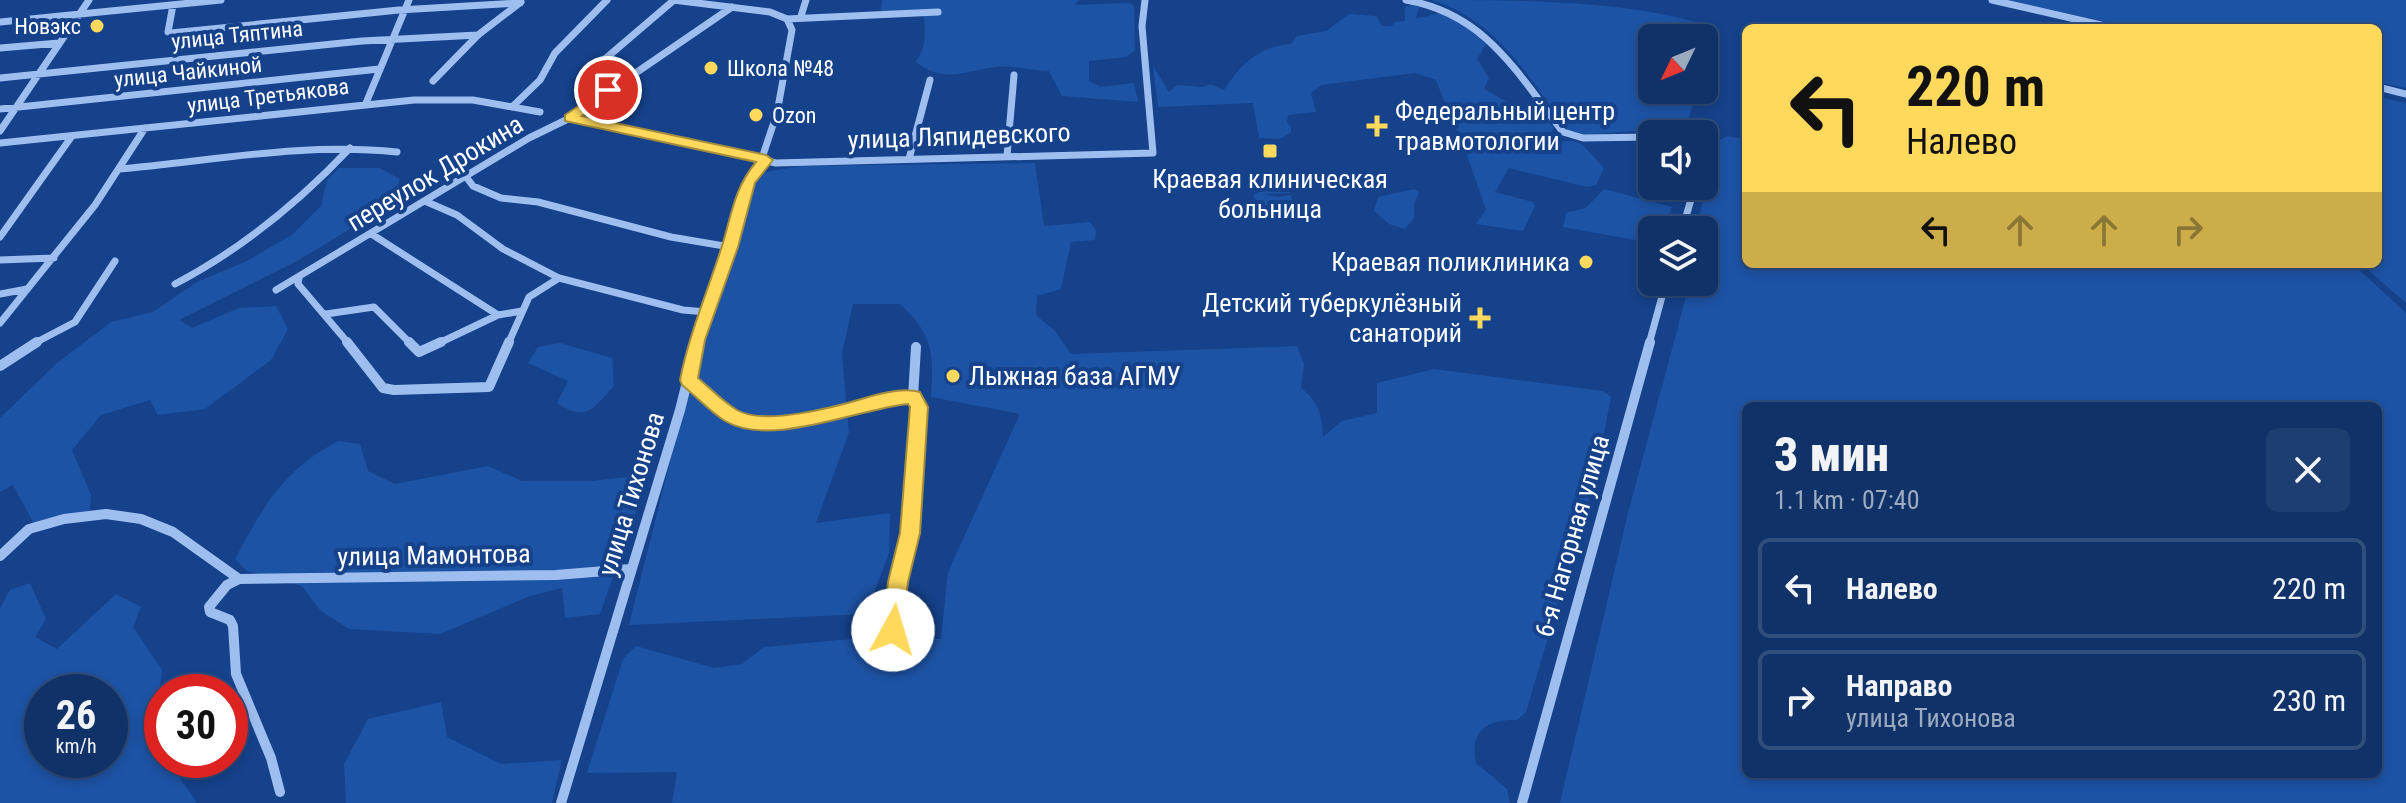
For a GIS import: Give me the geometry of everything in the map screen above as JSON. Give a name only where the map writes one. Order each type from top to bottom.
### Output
[{"type":"street","points":[[0,131],[89,0]]},
{"type":"street","points":[[0,22],[221,0]]},
{"type":"street","points":[[366,103],[409,0]]},
{"type":"street","points":[[512,107],[540,80],[555,53],[607,0]]},
{"type":"street","points":[[598,65],[674,0],[770,12],[787,19],[938,12]]},
{"type":"street","points":[[801,16],[806,0]]},
{"type":"street","name":"улица Ляпидевского","points":[[766,160],[776,163],[1153,153],[1142,26],[1146,0]]},
{"type":"street","points":[[1406,0],[1445,9],[1477,27],[1491,40],[1563,132],[1583,138],[1638,137]]},
{"type":"street","points":[[1992,0],[2097,24]]},
{"type":"street","points":[[173,5],[168,19],[168,32],[171,33],[522,1]]},
{"type":"street","points":[[433,81],[478,35],[522,1]]},
{"type":"street","name":"переулок Дрокина","points":[[276,290],[373,235],[529,138],[570,118],[732,7]]},
{"type":"street","name":"улица Тихонова","points":[[561,803],[689,380],[706,312],[730,247],[748,182],[766,160],[763,155],[777,113],[792,30],[787,19]]},
{"type":"street","name":"улица Тяптина","points":[[0,78],[393,39],[478,35]]},
{"type":"street","points":[[0,48],[59,43]]},
{"type":"street","name":"улица Чайкиной","points":[[0,109],[379,69]]},
{"type":"street","points":[[1007,156],[1014,75]]},
{"type":"street","points":[[909,159],[930,80]]},
{"type":"street","points":[[2382,88],[2406,94]]},
{"type":"street","name":"улица Третьякова","points":[[0,143],[366,103],[461,100],[540,112]]},
{"type":"street","points":[[570,118],[766,160]]},
{"type":"street","points":[[0,323],[54,258],[145,128]]},
{"type":"street","points":[[0,237],[72,136]]},
{"type":"street","points":[[119,169],[300,150],[350,148],[397,152]]},
{"type":"street","points":[[175,284],[213,265],[299,202],[350,148]]},
{"type":"street","points":[[467,178],[473,186],[501,198],[538,202],[658,234],[730,247]]},
{"type":"street","points":[[427,202],[457,215],[503,249],[559,278],[683,310],[706,312]]},
{"type":"street","points":[[373,235],[498,315]]},
{"type":"street","points":[[0,260],[54,258]]},
{"type":"street","points":[[0,366],[29,346],[75,322],[115,261]]},
{"type":"street","points":[[299,278],[298,284],[326,314],[383,388],[483,390],[492,384],[522,311],[535,292],[559,278]]},
{"type":"street","points":[[0,294],[27,289]]},
{"type":"street","name":"6-я Нагорная улица","points":[[1522,803],[1662,296]]},
{"type":"street","points":[[326,314],[374,307],[419,352],[498,315],[522,311]]},
{"type":"street","points":[[893,630],[898,582],[907,552],[912,516],[919,407],[913,397],[916,347]]},
{"type":"street","points":[[689,380],[732,417],[763,424],[840,412],[878,400],[913,397]]},
{"type":"street","points":[[0,556],[29,529],[64,519],[106,514],[141,519],[173,532],[239,579],[227,585],[209,607],[210,612],[230,620],[233,626],[236,674],[271,758],[280,792]]},
{"type":"street","name":"улица Мамонтова","points":[[239,579],[556,575],[630,569]]},
{"type":"shaded area","points":[[882,0],[1080,0],[1074,5],[1129,3],[1134,6],[1135,50],[1126,57],[1089,61],[1089,81],[1101,87],[1134,83],[1138,102],[1062,96],[1049,71],[999,67],[940,74],[928,70],[916,62],[924,40],[924,17],[916,11],[881,11]]},
{"type":"shaded area","points":[[1431,0],[1618,7],[1701,24],[1638,24],[1638,104],[1694,104],[1688,120],[1638,120],[1638,131],[1571,133],[1508,51],[1491,34],[1453,8]]},
{"type":"shaded area","points":[[2005,0],[2406,0],[2406,88],[2382,83],[2382,24],[2116,24]]},
{"type":"shaded area","points":[[1405,7],[1419,7],[1416,18],[1443,14],[1464,23],[1476,34],[1486,44],[1477,59],[1489,78],[1484,89],[1507,102],[1531,124],[1549,123],[1554,128],[1550,134],[1468,137],[1455,129],[1436,80],[1415,73],[1321,85],[1311,93],[1316,112],[1288,115],[1291,132],[1280,139],[1259,138],[1253,103],[1158,107],[1153,66],[1169,92],[1177,85],[1203,87],[1210,84],[1224,90],[1244,64],[1261,52],[1291,44],[1297,36],[1326,31],[1349,14],[1376,16],[1382,26],[1392,26],[1395,22],[1405,21]]},
{"type":"shaded area","points":[[2382,98],[2406,103],[2406,303],[2366,268],[2382,268]]},
{"type":"shaded area","points":[[1728,136],[1742,139],[1742,268],[2357,268],[2406,313],[2406,803],[1560,803],[1628,513],[1686,296],[1718,296],[1718,216],[1699,216],[1703,200],[1718,200],[1718,141]]},
{"type":"shaded area","points":[[1573,141],[1582,144],[1604,168],[1596,185],[1587,187],[1509,168],[1495,192],[1533,202],[1535,206],[1523,231],[1476,224],[1486,210],[1467,155],[1471,147]]},
{"type":"shaded area","points":[[1035,163],[1044,226],[1090,222],[1096,230],[1095,240],[1071,242],[1061,289],[1037,296],[1036,315],[1055,331],[1071,354],[1297,346],[1304,364],[1301,388],[1312,398],[1318,410],[1323,437],[1342,421],[1377,413],[1377,383],[1434,369],[1603,391],[1611,397],[1595,479],[1526,712],[1517,720],[1489,724],[1475,742],[1476,763],[1507,789],[1510,803],[672,803],[677,772],[587,773],[623,659],[636,646],[714,668],[742,664],[764,647],[863,638],[941,639],[948,572],[1020,414],[931,397],[929,346],[911,315],[900,304],[853,304],[842,354],[849,432],[816,523],[890,513],[889,553],[866,614],[629,625],[681,418],[759,173],[800,166]]},
{"type":"shaded area","points":[[339,168],[379,168],[400,179],[392,200],[357,215],[355,226],[297,261],[179,320],[192,328],[239,308],[276,306],[288,329],[271,360],[205,409],[158,415],[150,400],[101,415],[72,450],[91,495],[89,519],[37,529],[13,485],[0,492],[0,418],[57,363],[111,322],[153,312],[197,282],[247,261],[293,234],[321,206],[327,180]]},
{"type":"shaded area","points":[[1281,179],[1283,184],[1288,184],[1290,193],[1262,194],[1278,197],[1291,195],[1294,214],[1274,212],[1253,196],[1273,180]]},
{"type":"shaded area","points":[[1414,189],[1419,192],[1414,205],[1414,218],[1405,229],[1389,224],[1374,211],[1378,197]]},
{"type":"shaded area","points":[[1604,189],[1672,207],[1669,216],[1638,216],[1638,240],[1563,227],[1566,213],[1586,208]]},
{"type":"shaded area","points":[[560,343],[612,358],[614,386],[589,410],[576,412],[557,403],[568,381],[528,363],[538,347]]},
{"type":"shaded area","points":[[339,441],[360,444],[368,471],[395,484],[488,466],[522,481],[591,481],[649,475],[600,614],[565,618],[562,588],[530,596],[440,634],[349,629],[320,610],[302,586],[247,571],[235,559],[266,506],[289,476]]},
{"type":"shaded area","points":[[30,583],[46,619],[35,637],[57,649],[116,594],[141,607],[133,627],[162,670],[162,674],[144,674],[144,778],[180,778],[197,803],[0,803],[0,608],[10,590]]},
{"type":"shaded area","points":[[441,702],[447,737],[501,764],[562,760],[552,803],[346,803],[344,764],[368,719]]},
{"type":"place","name":"Новэкс","points":[[97,26]]},
{"type":"place","name":"Школа №48","points":[[711,68]]},
{"type":"place","name":"Ozon","points":[[756,115]]},
{"type":"place","name":"Федеральный центр травмотологии","points":[[1377,126]]},
{"type":"place","name":"Краевая клиническая больница","points":[[1270,151]]},
{"type":"place","name":"Краевая поликлиника","points":[[1586,262]]},
{"type":"place","name":"Детский туберкулёзный санаторий","points":[[1480,318]]},
{"type":"place","name":"Лыжная база АГМУ","points":[[953,376]]},
{"type":"route","points":[[608,90],[570,118],[766,160],[748,182],[730,247],[697,340],[689,380],[732,417],[763,424],[840,412],[878,400],[913,397],[919,407],[912,516],[907,552],[898,582],[893,630]]}]
